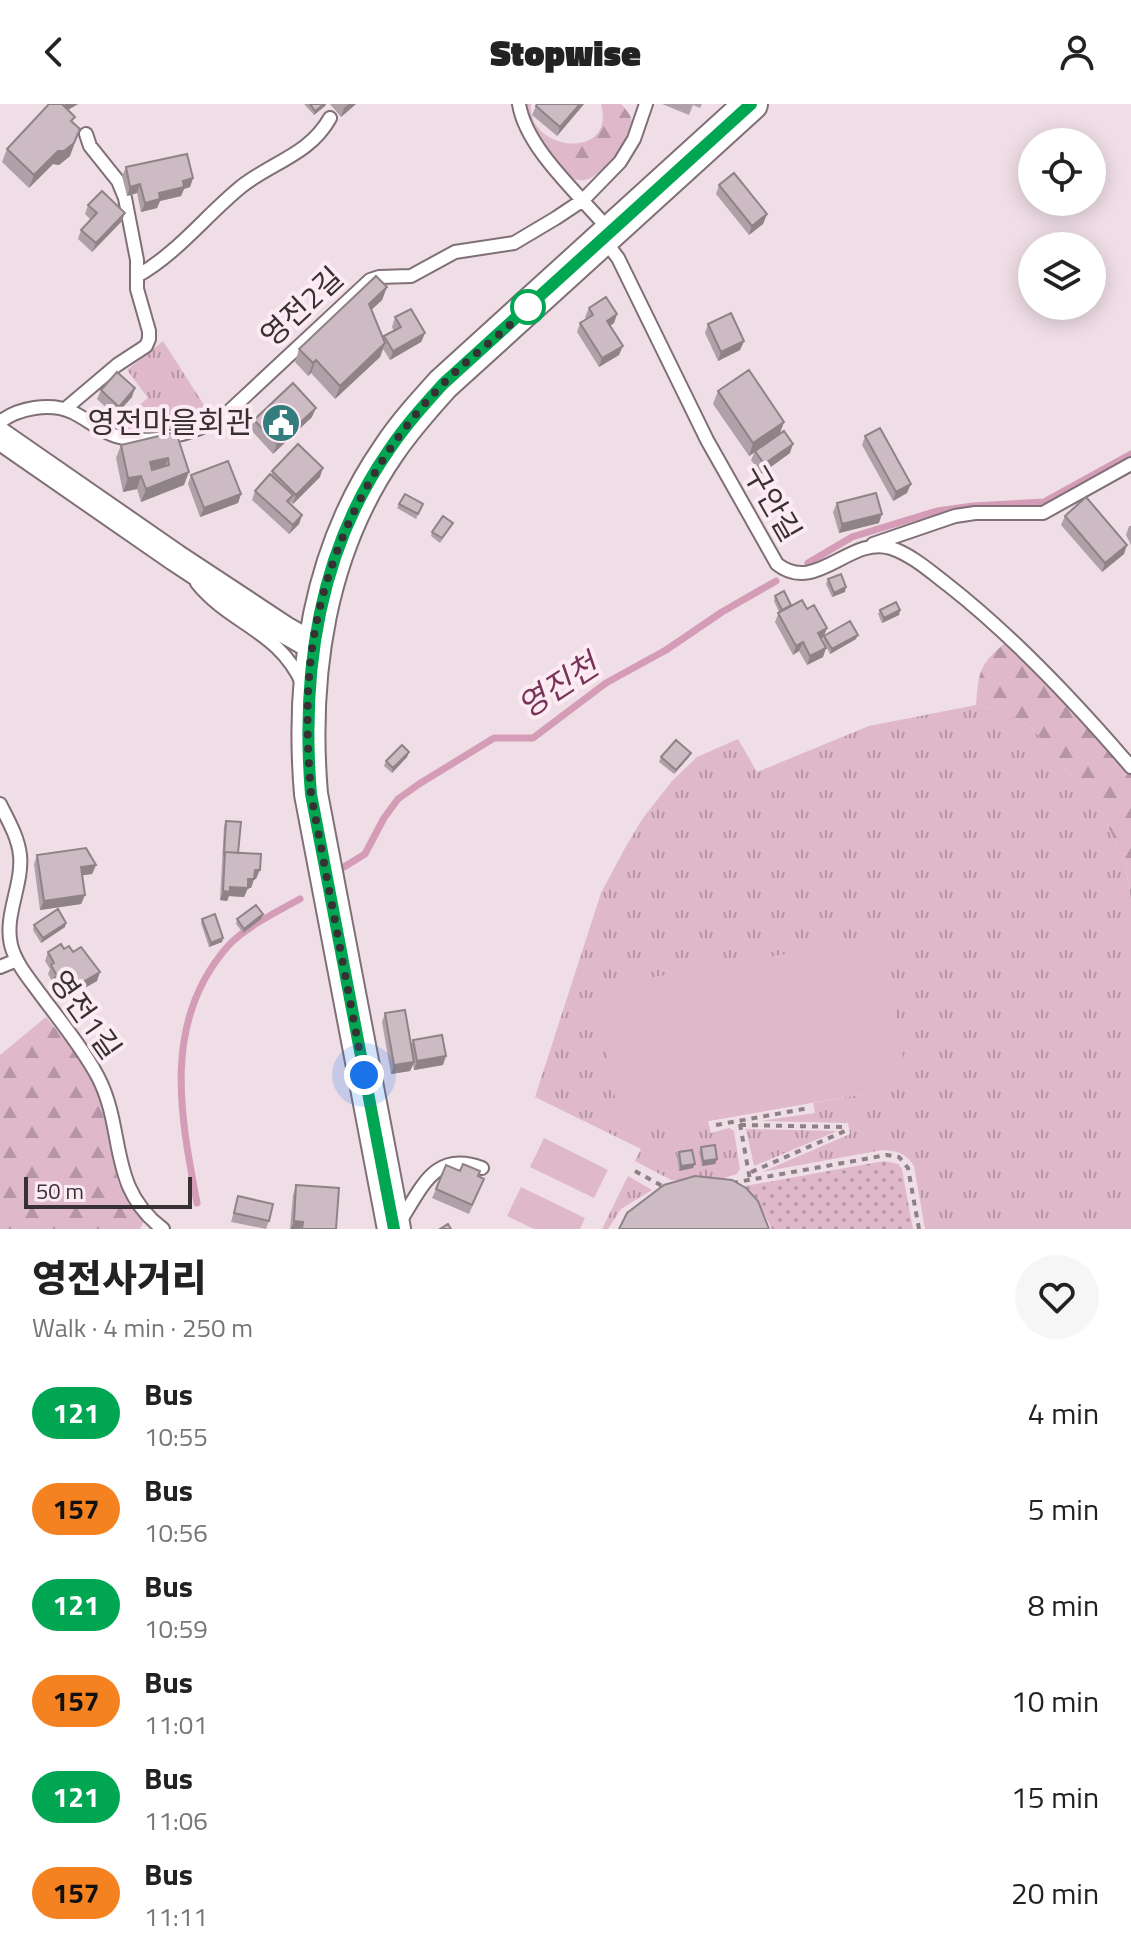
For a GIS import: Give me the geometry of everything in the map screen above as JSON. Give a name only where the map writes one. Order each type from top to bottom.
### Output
[{"type":"street","points":[[394,1229],[316,829],[308,760],[308,703],[313,646],[327,585],[361,498],[389,450],[443,384],[751,104]]},
{"type":"street","points":[[0,436],[176,558],[313,646]]},
{"type":"lane","name":"구안길","points":[[519,104],[534,140],[608,236],[707,440],[777,564],[785,570],[804,574],[866,547],[955,516],[1043,513],[1131,464]]},
{"type":"lane","points":[[631,104],[645,109]]},
{"type":"lane","name":"영전2길","points":[[65,409],[114,436],[126,438],[172,436],[197,430],[224,416],[370,280],[411,276],[455,252],[514,243],[583,200],[620,162],[634,139],[645,109]]},
{"type":"lane","points":[[137,276],[174,249],[245,184],[314,141],[330,118]]},
{"type":"lane","points":[[0,422],[18,411],[65,409],[117,365],[146,346],[149,331],[139,303],[133,237],[125,198],[118,181],[90,146],[86,134]]},
{"type":"lane","points":[[866,547],[890,548],[903,554],[984,614],[1131,767]]},
{"type":"lane","points":[[176,558],[213,600],[286,655],[303,683],[308,703]]},
{"type":"lane","name":"영전1길","points":[[0,804],[20,856],[19,874],[5,932],[17,960],[100,1079],[125,1180],[142,1209],[163,1229]]},
{"type":"lane","name":"영전1길","points":[[0,967],[17,960]]},
{"type":"lane","points":[[394,1229],[428,1179],[442,1167],[458,1162],[482,1168]]},
{"type":"path","points":[[740,1123],[809,1108]]},
{"type":"path","points":[[740,1123],[750,1180]]},
{"type":"path","points":[[716,1125],[843,1127],[845,1131],[749,1173]]},
{"type":"path","points":[[720,1185],[887,1155],[899,1157],[908,1168],[919,1229]]},
{"type":"path","points":[[635,1171],[672,1191]]},
{"type":"green space","points":[[524,104],[531,104],[533,120],[542,132],[555,140],[585,142],[596,135],[602,123],[601,104],[621,104],[631,117],[632,127],[620,150],[599,173],[585,180],[572,179],[536,133]]},
{"type":"green space","points":[[163,341],[211,416],[186,426],[149,433],[110,428],[148,398],[127,370]]},
{"type":"green space","points":[[1005,643],[1120,760],[1131,775],[1131,900],[1125,862],[1102,813],[1032,728],[1004,711],[976,705],[978,684],[985,663]]},
{"type":"green space","points":[[976,705],[1004,711],[1032,728],[1102,813],[1125,862],[1131,900],[1131,1229],[925,1229],[914,1166],[904,1155],[892,1151],[882,1150],[762,1172],[850,1134],[848,1123],[761,1121],[815,1113],[813,1103],[908,1086],[622,1136],[708,1121],[711,1133],[729,1128],[734,1131],[740,1169],[737,1174],[717,1180],[671,1180],[635,1161],[641,1149],[535,1097],[601,893],[643,818],[672,781],[697,757],[738,739],[757,772],[869,726]]},
{"type":"green space","points":[[882,937],[908,1086],[622,1136],[596,987]]},
{"type":"green space","points":[[46,1017],[97,1088],[118,1182],[134,1211],[144,1221],[140,1229],[0,1229],[0,1055]]},
{"type":"green space","points":[[746,1129],[837,1131],[754,1166]]},
{"type":"green space","points":[[544,1138],[608,1170],[594,1198],[530,1167]]},
{"type":"green space","points":[[884,1161],[898,1164],[902,1169],[913,1229],[772,1229],[758,1202],[739,1187]]},
{"type":"green space","points":[[628,1176],[652,1190],[621,1209],[608,1229],[602,1229]]},
{"type":"green space","points":[[521,1187],[585,1218],[580,1229],[534,1229],[507,1216]]},
{"type":"building","points":[[49,104],[62,104],[75,117],[71,121],[80,129],[74,143],[64,151],[58,151],[34,175],[7,149]]},
{"type":"building","points":[[310,104],[324,104],[315,111]]},
{"type":"building","points":[[537,104],[580,104],[560,127]]},
{"type":"building","points":[[187,154],[193,178],[183,181],[184,187],[159,193],[160,199],[145,203],[140,184],[130,187],[126,167]]},
{"type":"building","points":[[734,173],[767,214],[752,226],[719,185]]},
{"type":"building","points":[[102,191],[125,213],[96,243],[81,230],[97,213],[88,205]]},
{"type":"building","points":[[376,276],[387,287],[369,304],[385,343],[340,386],[316,360],[313,363],[299,349]]},
{"type":"building","points":[[606,297],[617,314],[607,321],[623,346],[602,358],[580,323],[593,315],[589,308]]},
{"type":"building","points":[[411,309],[425,333],[393,351],[384,336],[401,327],[395,317]]},
{"type":"building","points":[[731,313],[744,341],[721,352],[708,324]]},
{"type":"building","points":[[749,370],[784,422],[753,443],[718,391]]},
{"type":"building","points":[[117,372],[135,388],[119,407],[101,390]]},
{"type":"building","points":[[293,383],[316,408],[277,444],[254,420]]},
{"type":"building","points":[[880,428],[911,484],[896,492],[865,436]]},
{"type":"building","points":[[784,431],[793,444],[764,464],[755,451]]},
{"type":"building","points":[[176,432],[189,472],[146,489],[141,476],[128,478],[121,445]],"holes":[[[168,458],[169,465],[152,470],[150,462]]]},
{"type":"building","points":[[298,444],[323,468],[296,495],[272,471]]},
{"type":"building","points":[[228,461],[241,494],[204,508],[191,475]]},
{"type":"building","points":[[270,474],[293,495],[287,501],[302,515],[293,525],[255,491]]},
{"type":"building","points":[[876,493],[882,514],[842,524],[837,503]]},
{"type":"building","points":[[405,494],[423,504],[418,514],[399,504]]},
{"type":"building","points":[[1086,497],[1127,545],[1105,563],[1065,516]]},
{"type":"building","points":[[443,516],[453,523],[442,538],[432,532]]},
{"type":"building","points":[[841,574],[846,587],[834,593],[828,579]]},
{"type":"building","points":[[784,591],[791,605],[782,610],[775,596]]},
{"type":"building","points":[[802,600],[807,609],[814,605],[827,628],[818,633],[826,648],[810,656],[803,642],[796,646],[778,613]]},
{"type":"building","points":[[896,602],[900,610],[884,618],[880,610]]},
{"type":"building","points":[[850,621],[858,635],[832,649],[824,636]]},
{"type":"building","points":[[676,740],[691,753],[676,770],[661,757]]},
{"type":"building","points":[[402,745],[409,752],[393,768],[386,761]]},
{"type":"building","points":[[226,821],[241,822],[238,853],[224,854]]},
{"type":"building","points":[[86,848],[96,865],[81,867],[85,895],[44,901],[37,855]]},
{"type":"building","points":[[225,852],[261,854],[260,870],[255,870],[254,879],[248,879],[248,888],[230,887],[230,892],[223,891]]},
{"type":"building","points":[[256,905],[263,914],[244,929],[237,919]]},
{"type":"building","points":[[58,909],[66,923],[43,938],[34,925]]},
{"type":"building","points":[[215,914],[223,938],[211,943],[202,919]]},
{"type":"building","points":[[61,944],[64,949],[69,946],[73,952],[81,947],[100,972],[64,993],[55,978],[57,976],[51,965],[54,963],[48,952]]},
{"type":"building","points":[[405,1010],[414,1062],[394,1065],[385,1013]]},
{"type":"building","points":[[442,1035],[446,1056],[417,1061],[413,1040]]},
{"type":"building","points":[[715,1145],[717,1159],[703,1161],[701,1147]]},
{"type":"building","points":[[692,1150],[695,1164],[681,1166],[679,1152]]},
{"type":"building","points":[[463,1164],[480,1171],[478,1176],[484,1179],[472,1205],[436,1189],[446,1165],[460,1171]]},
{"type":"building","points":[[695,1176],[732,1180],[746,1188],[758,1201],[769,1229],[619,1229],[627,1213],[664,1185]]},
{"type":"building","points":[[296,1185],[339,1188],[336,1229],[302,1229],[303,1222],[294,1221]]},
{"type":"building","points":[[238,1196],[273,1204],[269,1221],[234,1213]]},
{"type":"waterway","name":"영진천","points":[[808,563],[852,537],[937,511],[1044,502],[1131,454]]},
{"type":"waterway","name":"영진천","points":[[344,867],[365,854],[398,799],[419,784],[494,738],[533,738],[606,683],[666,650],[722,612],[776,581]]},
{"type":"waterway","name":"영진천","points":[[197,1203],[185,1135],[181,1069],[193,1005],[207,975],[235,939],[300,899]]},
{"type":"bus line","name":"121","points":[[394,1229],[311,794],[308,760],[309,677],[327,585],[356,509],[389,450],[413,418],[443,384],[751,104]]},
{"type":"place","name":"영전마을회관","points":[[281,423]]},
{"type":"route","points":[[364,1075],[311,794],[308,760],[309,677],[316,630],[345,533],[389,450],[443,384],[528,307]]}]
